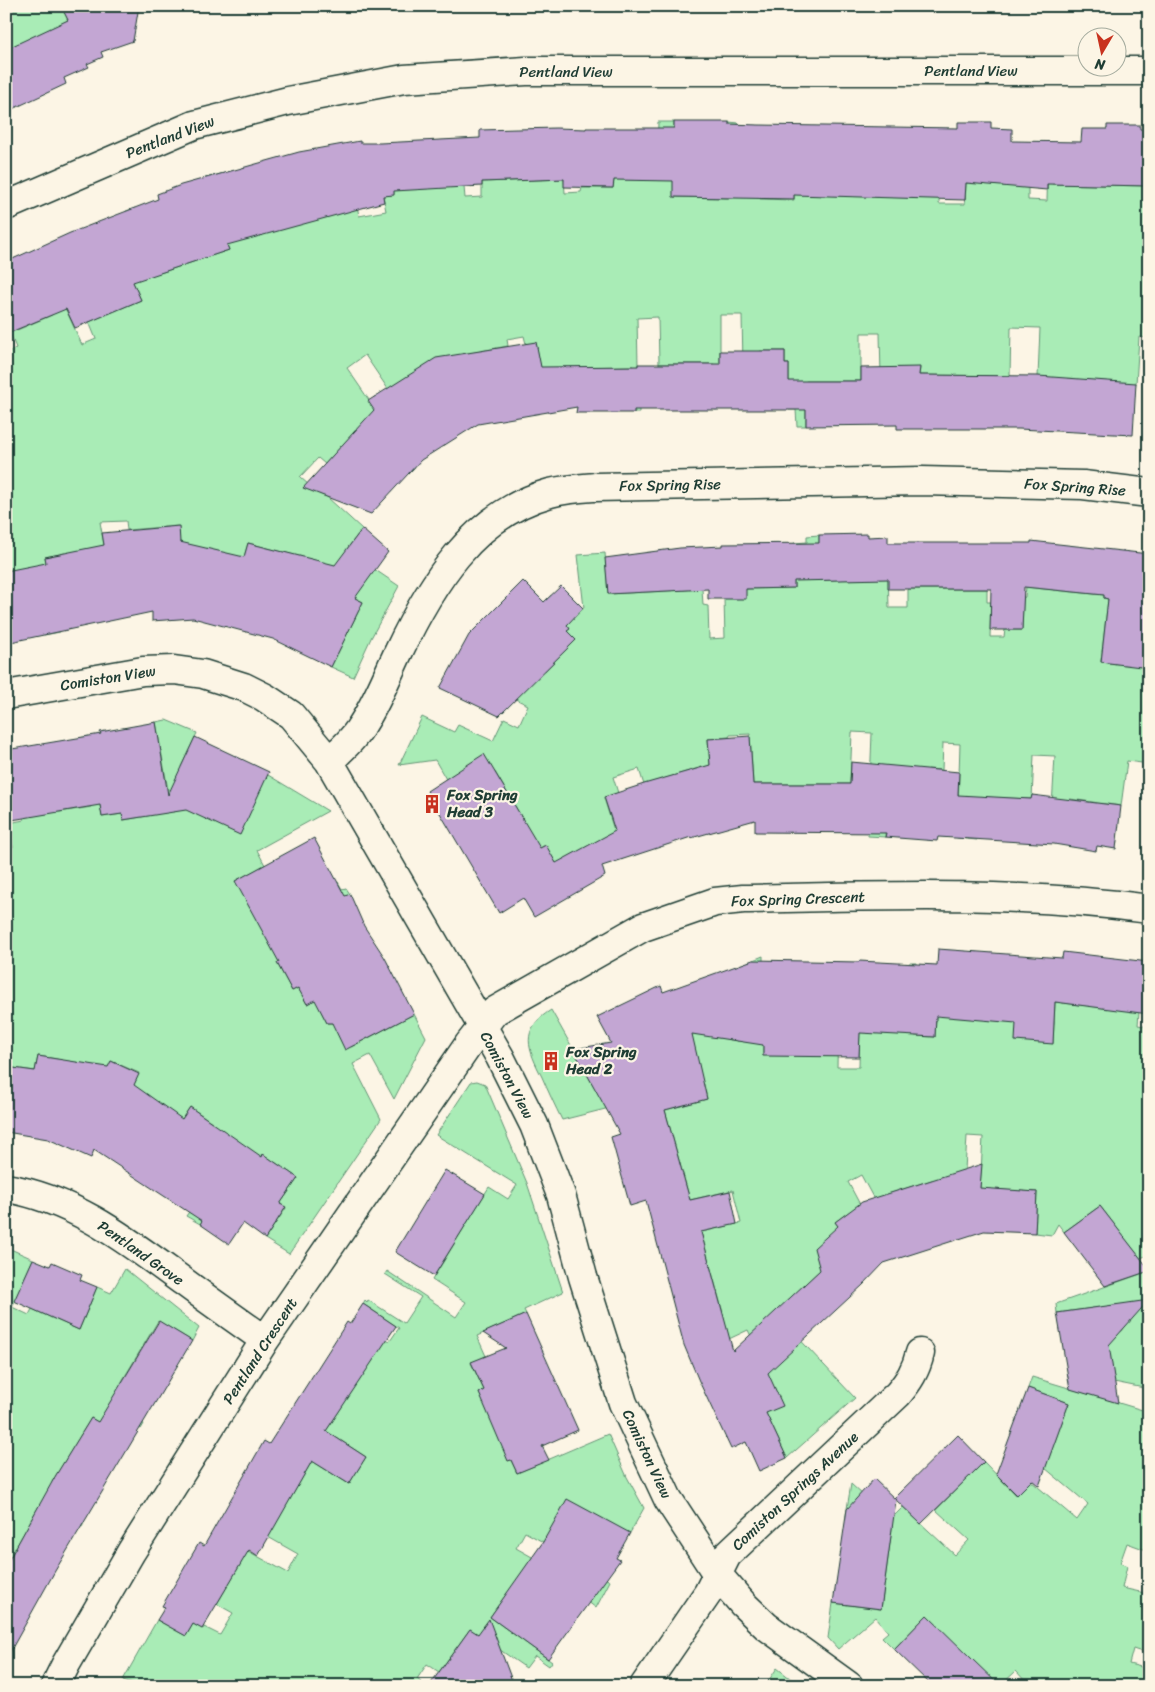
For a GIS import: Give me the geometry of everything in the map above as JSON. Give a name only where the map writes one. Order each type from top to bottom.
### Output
[{"type":"street","name":"Pentland View","points":[[6,206],[194,125],[288,101],[404,79],[526,71],[1149,71]]},
{"type":"street","name":"Fox Spring Rise","points":[[329,761],[344,748],[361,727],[412,623],[439,577],[475,536],[494,520],[535,498],[551,492],[596,487],[922,481],[1083,485],[1149,493]]},
{"type":"street","name":"Comiston View","points":[[6,695],[143,671],[174,670],[223,679],[244,687],[281,707],[291,715],[329,761],[500,1057],[534,1125],[561,1195],[623,1403],[668,1499],[717,1574],[743,1604],[766,1626],[849,1686]]},
{"type":"street","name":"Fox Spring Crescent","points":[[482,1028],[495,1012],[643,927],[715,902],[743,899],[936,896],[1096,902],[1149,909]]},
{"type":"street","name":"Pentland Crescent","points":[[55,1686],[131,1552],[265,1340],[469,1044],[482,1028]]},
{"type":"street","name":"Pentland Grove","points":[[6,1188],[43,1196],[102,1225],[265,1340]]},
{"type":"street","name":"Comiston Springs Avenue","points":[[644,1686],[708,1593],[727,1556],[898,1394],[909,1382],[916,1368],[920,1353]]},
{"type":"green space","points":[[6,6],[78,6],[64,12],[68,20],[6,53]]},
{"type":"green space","points":[[658,122],[674,122],[674,197],[728,198],[729,122],[739,123],[739,160],[760,190],[760,199],[794,200],[794,184],[939,183],[939,204],[965,204],[966,183],[1012,184],[1028,164],[1028,200],[1047,201],[1048,165],[1052,184],[1149,186],[1149,338],[1139,337],[1136,384],[1038,377],[1040,328],[1011,327],[1010,376],[919,375],[920,368],[881,376],[880,333],[861,333],[861,381],[806,381],[806,426],[797,426],[796,410],[789,410],[789,364],[785,364],[785,351],[760,351],[743,365],[742,315],[720,315],[720,409],[715,410],[714,364],[659,364],[658,317],[637,318],[639,413],[634,413],[633,366],[576,367],[549,412],[536,343],[526,344],[524,336],[507,339],[508,346],[465,354],[388,389],[365,355],[347,368],[415,467],[409,473],[359,427],[325,464],[318,458],[300,477],[319,494],[327,497],[362,529],[346,550],[399,586],[371,638],[353,677],[331,667],[363,602],[313,577],[302,557],[248,543],[244,557],[181,558],[178,526],[127,530],[126,521],[100,522],[107,562],[69,570],[65,553],[45,557],[60,632],[44,635],[34,569],[11,573],[10,570],[6,571],[6,353],[16,348],[10,333],[52,315],[63,303],[82,345],[96,339],[89,322],[141,300],[129,273],[149,266],[126,211],[135,208],[160,273],[229,250],[205,178],[232,171],[249,238],[356,201],[359,216],[386,211],[383,196],[394,194],[390,166],[464,187],[465,198],[482,197],[482,182],[564,179],[565,193],[581,192],[582,188],[613,188],[614,180],[657,163]]},
{"type":"green space","points":[[819,535],[820,580],[868,579],[888,569],[889,608],[908,608],[908,589],[987,589],[987,602],[991,602],[990,637],[1004,637],[1005,630],[1022,630],[1023,598],[1025,597],[1026,587],[1104,595],[1104,598],[1108,599],[1101,662],[1118,664],[1126,597],[1149,600],[1149,764],[1127,761],[1121,806],[1070,799],[1064,842],[1050,840],[1055,756],[1034,755],[1032,799],[980,797],[977,840],[957,838],[960,744],[943,743],[942,770],[928,769],[928,778],[888,793],[885,837],[868,836],[872,733],[852,732],[850,784],[753,784],[750,734],[730,735],[729,737],[708,739],[710,767],[702,767],[644,785],[639,769],[613,777],[618,793],[604,798],[623,859],[564,876],[545,845],[508,867],[509,871],[483,886],[470,862],[519,813],[495,772],[455,795],[435,760],[399,765],[422,717],[454,732],[458,725],[493,741],[504,718],[519,725],[528,705],[511,697],[498,661],[469,635],[488,616],[545,671],[576,640],[567,631],[570,628],[544,602],[551,595],[574,617],[584,608],[578,555],[605,553],[608,594],[702,589],[703,605],[708,606],[709,639],[725,638],[724,599],[746,589],[794,588],[794,543],[807,542],[807,536]]},
{"type":"green space","points":[[166,720],[197,733],[181,767],[268,775],[328,811],[257,850],[265,865],[235,881],[278,915],[338,882],[342,889],[346,888],[350,894],[299,952],[277,963],[292,991],[298,988],[307,1004],[386,961],[390,968],[326,1001],[321,1011],[327,1023],[338,1023],[351,1047],[414,1014],[426,1037],[394,1099],[370,1055],[353,1064],[381,1119],[289,1254],[265,1239],[286,1208],[280,1204],[298,1178],[263,1154],[257,1164],[245,1157],[200,1224],[186,1216],[191,1209],[215,1124],[190,1107],[182,1119],[131,1091],[139,1073],[111,1061],[103,1079],[57,1059],[38,1056],[35,1071],[6,1067],[6,849],[13,847],[9,823],[24,820],[22,807],[60,812],[91,807],[79,738],[89,736],[102,817],[122,814],[124,820],[152,815],[169,796],[156,722]]},
{"type":"green space","points":[[763,956],[763,1056],[832,962],[839,962],[837,1067],[859,1067],[860,1020],[907,1008],[909,963],[917,963],[915,1036],[935,1037],[937,997],[1002,1014],[1053,1043],[1055,1002],[1139,1012],[1138,1025],[1149,1027],[1149,1051],[1144,1077],[1149,1078],[1149,1255],[1140,1258],[1100,1206],[1064,1232],[1058,1224],[1052,1235],[1035,1233],[1037,1192],[980,1189],[983,1137],[967,1136],[961,1238],[952,1241],[932,1180],[885,1195],[884,1218],[861,1175],[848,1182],[873,1229],[849,1212],[835,1222],[851,1245],[820,1270],[775,1313],[855,1398],[787,1458],[766,1413],[762,1359],[748,1330],[714,1346],[723,1313],[701,1232],[741,1223],[733,1190],[690,1200],[665,1110],[707,1099],[704,1084],[562,1120],[533,1058],[529,1040],[534,1025],[551,1010],[594,1086],[645,1015],[731,1038],[736,1041],[746,1041],[738,966]]},
{"type":"green space","points":[[477,1081],[485,1084],[527,1183],[563,1292],[524,1310],[526,1314],[477,1336],[486,1356],[471,1363],[484,1390],[479,1393],[517,1473],[608,1434],[627,1477],[644,1508],[630,1533],[543,1542],[525,1532],[516,1548],[557,1571],[565,1557],[610,1581],[596,1608],[587,1601],[517,1599],[508,1592],[490,1617],[552,1662],[549,1666],[535,1656],[526,1668],[470,1629],[439,1672],[427,1664],[417,1679],[426,1686],[143,1686],[123,1680],[157,1620],[186,1636],[193,1624],[220,1635],[233,1613],[217,1604],[248,1551],[288,1573],[298,1554],[268,1537],[312,1461],[349,1484],[366,1457],[326,1431],[386,1339],[390,1341],[399,1328],[363,1304],[365,1300],[367,1302],[368,1300],[404,1323],[421,1297],[385,1274],[387,1271],[456,1317],[466,1302],[432,1280],[489,1187],[508,1199],[517,1185],[436,1135],[471,1082]]},
{"type":"green space","points":[[6,1247],[33,1259],[12,1307],[29,1315],[32,1309],[79,1330],[97,1287],[111,1293],[125,1269],[199,1328],[192,1341],[158,1321],[121,1383],[154,1404],[118,1408],[144,1424],[141,1429],[113,1412],[105,1426],[91,1418],[52,1482],[57,1504],[85,1521],[82,1527],[40,1504],[6,1565]]},
{"type":"green space","points":[[1149,1271],[1149,1389],[1114,1382],[1107,1333],[1122,1331],[1127,1323],[1102,1307],[1057,1313],[1056,1304]]},
{"type":"green space","points":[[1032,1377],[1149,1412],[1149,1551],[1127,1543],[1120,1563],[1127,1566],[1122,1588],[1149,1594],[1149,1622],[1142,1652],[1133,1649],[1129,1664],[1149,1669],[1147,1686],[1025,1686],[1027,1683],[1016,1671],[1000,1686],[994,1686],[927,1615],[894,1649],[882,1637],[888,1632],[875,1617],[838,1649],[828,1638],[833,1603],[881,1609],[892,1528],[845,1521],[851,1484],[890,1520],[903,1507],[955,1555],[969,1540],[936,1510],[984,1462],[1016,1495],[1031,1481],[1077,1520],[1088,1504],[1045,1468],[1069,1403],[1028,1388]]},
{"type":"green space","points":[[777,1668],[800,1686],[765,1686]]},
{"type":"building","points":[[61,6],[139,6],[133,41],[101,52],[103,57],[87,64],[89,67],[64,78],[66,84],[6,112],[6,49],[68,20]]},
{"type":"building","points":[[674,122],[958,128],[958,122],[991,122],[991,128],[1012,129],[1012,141],[1081,142],[1082,129],[1107,129],[1107,125],[1140,125],[1140,129],[1149,130],[1149,186],[1047,184],[1047,190],[966,183],[965,200],[794,195],[794,199],[673,197],[673,181],[614,180],[613,188],[564,187],[564,179],[482,182],[482,186],[394,191],[394,195],[383,196],[384,202],[227,245],[229,250],[133,282],[141,300],[75,328],[66,309],[6,334],[6,262],[70,233],[158,199],[157,194],[181,185],[299,152],[360,141],[360,143],[380,143],[480,138],[480,130],[674,128]]},
{"type":"building","points":[[536,342],[541,367],[720,364],[720,351],[785,351],[785,364],[789,364],[789,381],[861,381],[861,368],[920,367],[919,375],[1038,376],[1136,383],[1133,435],[1019,429],[897,429],[897,425],[806,426],[806,410],[634,410],[634,413],[576,413],[577,407],[478,424],[421,460],[371,514],[303,488],[374,410],[368,401],[436,358]]},
{"type":"building","points":[[179,526],[180,542],[244,557],[248,543],[335,565],[362,529],[388,552],[355,598],[363,602],[331,667],[273,639],[193,618],[152,621],[152,612],[6,643],[6,571],[46,563],[45,557],[104,545],[102,533]]},
{"type":"building","points":[[868,534],[868,537],[888,536],[888,543],[1031,543],[1031,541],[1149,554],[1149,668],[1101,662],[1108,599],[1104,598],[1104,595],[1024,587],[1022,630],[990,630],[991,589],[888,589],[888,579],[794,581],[794,588],[746,589],[746,599],[708,599],[708,589],[608,594],[605,558],[680,548],[723,546],[723,544],[819,543],[819,535]]},
{"type":"building","points":[[523,581],[544,602],[561,586],[583,608],[567,625],[570,629],[567,631],[576,640],[499,716],[440,688],[469,635]]},
{"type":"building","points":[[156,722],[168,795],[195,737],[269,772],[240,835],[186,810],[123,820],[122,814],[102,817],[100,805],[6,821],[6,750],[101,734],[100,732]]},
{"type":"building","points":[[750,736],[753,784],[850,784],[851,762],[959,772],[958,795],[1031,799],[1032,795],[1121,806],[1116,849],[1097,846],[1096,851],[1054,844],[938,837],[937,841],[885,837],[886,833],[755,832],[755,820],[691,837],[602,866],[605,876],[534,917],[523,898],[499,913],[427,791],[484,754],[540,848],[546,845],[556,863],[615,831],[604,797],[710,765],[708,739]]},
{"type":"building","points":[[314,838],[345,896],[350,894],[364,926],[385,958],[414,1014],[345,1050],[332,1023],[327,1023],[315,1000],[307,1004],[298,988],[292,991],[277,963],[279,962],[235,881]]},
{"type":"building","points":[[938,949],[1062,958],[1063,952],[1149,962],[1149,1014],[1055,1002],[1053,1044],[1015,1041],[1016,1023],[936,1016],[935,1037],[860,1033],[859,1057],[763,1056],[763,1045],[692,1034],[707,1099],[665,1110],[690,1200],[730,1191],[737,1224],[701,1232],[733,1351],[820,1270],[814,1248],[838,1226],[835,1222],[862,1202],[982,1164],[980,1188],[1037,1192],[1035,1233],[984,1231],[884,1263],[863,1285],[768,1373],[783,1406],[766,1413],[787,1458],[759,1471],[746,1442],[731,1449],[699,1381],[684,1345],[646,1201],[630,1206],[611,1137],[620,1134],[573,1049],[611,1043],[597,1017],[661,986],[663,992],[753,960],[859,961],[937,965]]},
{"type":"building","points":[[38,1056],[108,1067],[111,1061],[139,1074],[134,1085],[182,1119],[190,1107],[262,1157],[263,1154],[298,1178],[280,1204],[286,1207],[265,1239],[243,1223],[229,1244],[200,1224],[202,1221],[94,1150],[91,1158],[48,1139],[6,1132],[6,1067],[35,1071]]},
{"type":"building","points":[[445,1170],[485,1194],[434,1276],[395,1252]]},
{"type":"building","points":[[1100,1206],[1149,1271],[1105,1286],[1064,1232]]},
{"type":"building","points":[[33,1259],[50,1266],[52,1262],[82,1275],[80,1280],[97,1287],[79,1330],[14,1301]]},
{"type":"building","points":[[1149,1300],[1109,1345],[1118,1403],[1070,1389],[1057,1313]]},
{"type":"building","points":[[363,1304],[396,1326],[326,1431],[366,1457],[349,1484],[312,1461],[258,1556],[249,1550],[202,1629],[193,1624],[186,1636],[157,1620],[165,1607],[162,1606],[199,1543],[204,1546],[264,1441],[269,1444],[347,1322],[350,1324]]},
{"type":"building","points":[[526,1314],[578,1430],[542,1446],[549,1460],[517,1473],[511,1460],[508,1461],[479,1393],[484,1390],[471,1362],[506,1348],[483,1333]]},
{"type":"building","points":[[159,1321],[192,1341],[55,1571],[6,1659],[6,1565],[56,1475],[91,1418],[98,1422]]},
{"type":"building","points":[[1028,1388],[1069,1403],[1039,1486],[1032,1480],[1017,1495],[996,1474]]},
{"type":"building","points":[[958,1435],[984,1462],[921,1524],[894,1498]]},
{"type":"building","points":[[874,1479],[896,1500],[881,1609],[833,1603],[847,1509]]},
{"type":"building","points":[[567,1499],[630,1533],[616,1558],[620,1560],[548,1659],[490,1617],[543,1542]]},
{"type":"building","points":[[927,1615],[1000,1686],[932,1686],[894,1649]]},
{"type":"building","points":[[489,1619],[514,1686],[429,1686],[470,1629],[478,1634]]},
{"type":"place","name":"Fox Spring Head 3","points":[[432,804]]},
{"type":"place","name":"Fox Spring Head 2","points":[[551,1061]]}]
